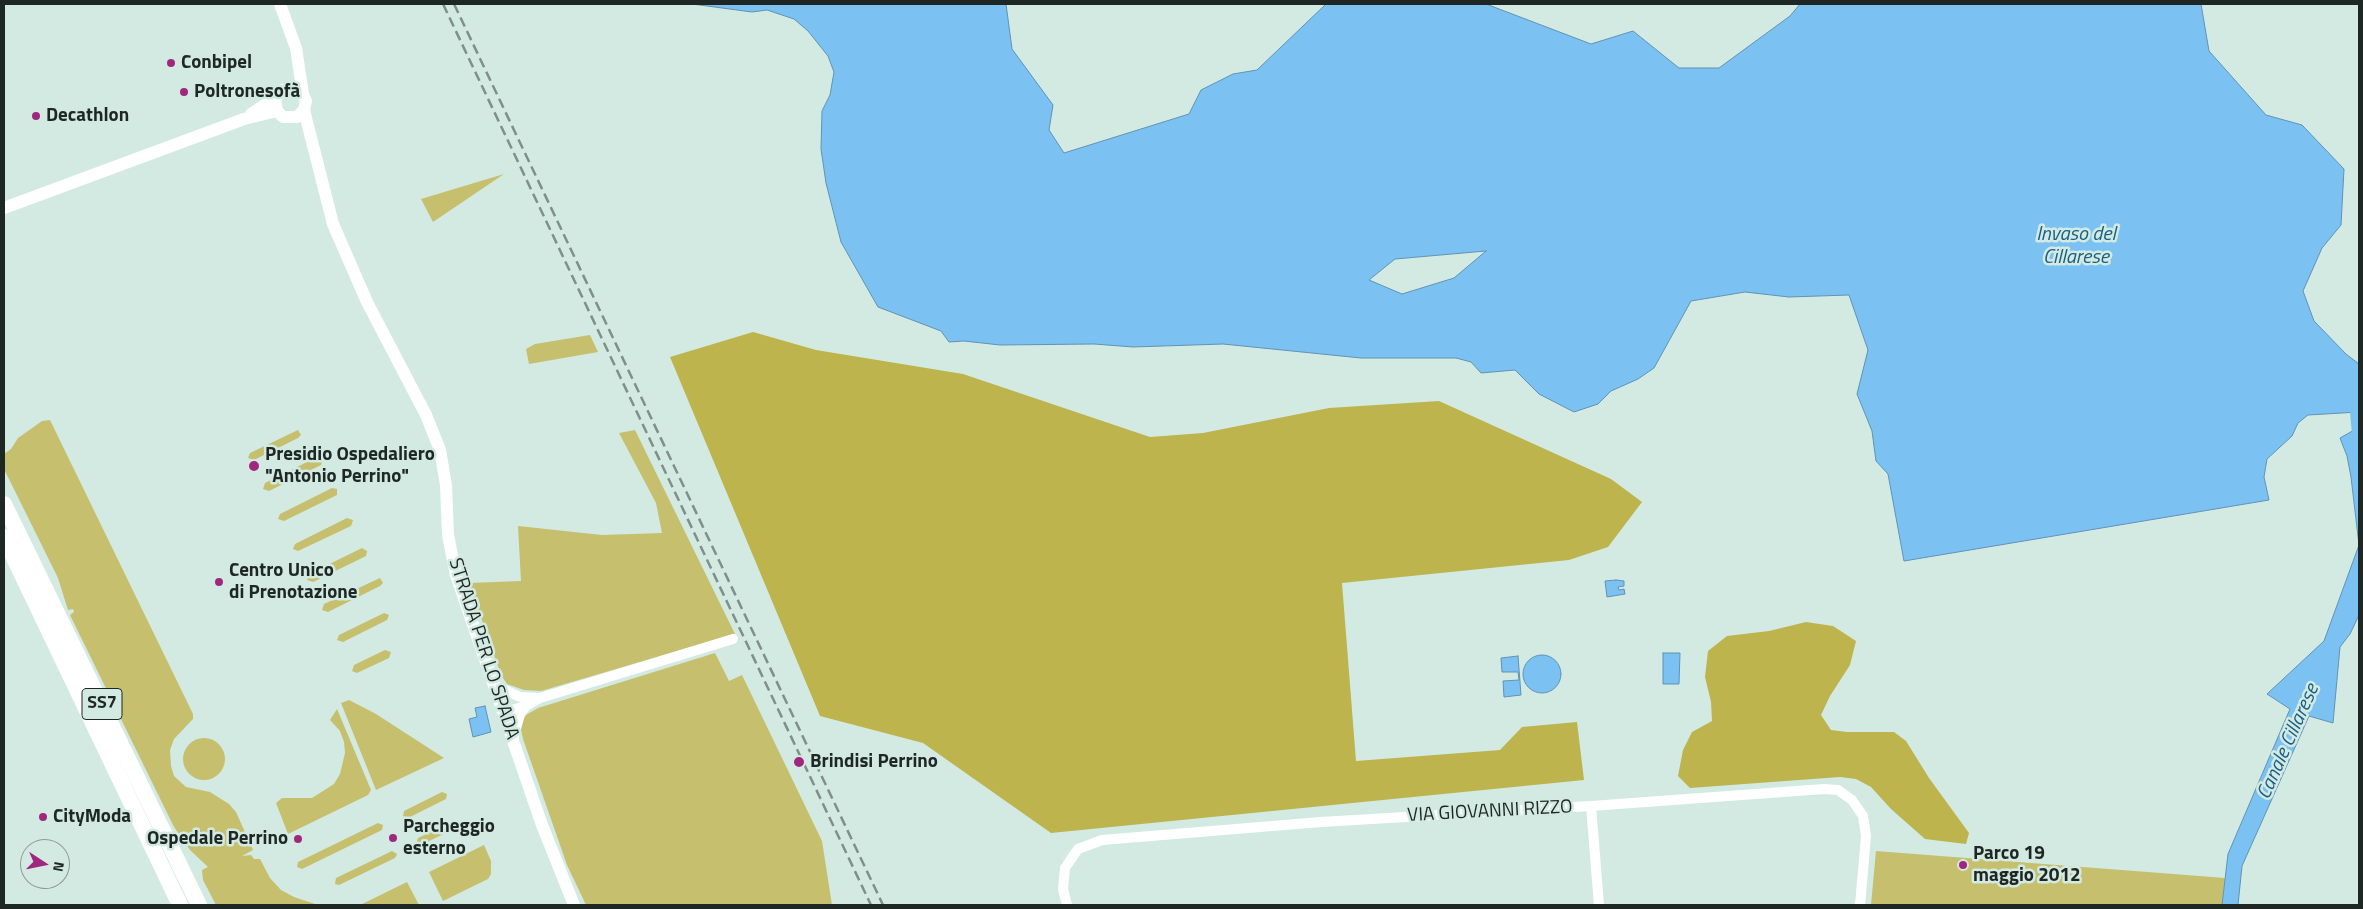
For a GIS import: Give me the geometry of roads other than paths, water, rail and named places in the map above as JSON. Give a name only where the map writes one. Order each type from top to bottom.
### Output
[{"type":"highway","name":"SS7","points":[[4,504],[199,905]]},
{"type":"highway","name":"SS7","points":[[4,537],[180,905]]},
{"type":"highway","points":[[4,554],[37,605]]},
{"type":"street","points":[[244,119],[282,115],[297,117],[304,110],[306,102],[296,48],[280,4]]},
{"type":"street","points":[[4,208],[244,119],[275,98],[286,88],[297,61]]},
{"type":"street","points":[[286,88],[295,88],[303,94]]},
{"type":"street","points":[[275,98],[282,115],[313,140]]},
{"type":"street","name":"STRADA PER LO SPADA","points":[[304,110],[336,232],[368,302],[426,415],[440,450],[446,485],[451,554],[554,858],[574,905]]},
{"type":"street","points":[[502,708],[512,710],[526,706],[540,698],[734,640]]},
{"type":"street","points":[[494,685],[520,697],[540,698]]},
{"type":"street","points":[[502,708],[520,697]]},
{"type":"street","points":[[513,740],[516,724],[526,706]]},
{"type":"street","name":"VIA GIOVANNI RIZZO","points":[[1067,905],[1063,889],[1064,868],[1078,849],[1102,840],[1321,822],[1591,806],[1824,789],[1838,790],[1852,800],[1863,816],[1866,836],[1860,905]]},
{"type":"street","points":[[1591,806],[1599,905]]},
{"type":"water","name":"Invaso del Cillarese","points":[[692,4],[1006,4],[1012,49],[1053,105],[1049,130],[1064,153],[1189,114],[1201,90],[1233,74],[1257,70],[1326,4],[1486,4],[1591,44],[1633,31],[1679,68],[1719,68],[1790,16],[1800,4],[2201,4],[2209,51],[2266,115],[2302,125],[2344,169],[2341,225],[2322,248],[2303,291],[2314,321],[2346,354],[2359,364],[2359,412],[2308,415],[2298,423],[2292,436],[2267,459],[2264,477],[2269,500],[1904,561],[1888,474],[1876,461],[1872,431],[1857,394],[1868,350],[1849,295],[1789,297],[1745,292],[1691,301],[1654,368],[1638,379],[1611,391],[1598,404],[1574,412],[1539,394],[1515,370],[1481,373],[1471,362],[1456,358],[1361,358],[1223,344],[1133,347],[1094,344],[1000,345],[964,341],[949,342],[941,331],[878,307],[841,242],[826,183],[821,149],[822,111],[830,95],[834,72],[828,56],[808,31],[794,19],[767,10],[752,12]],"holes":[[[1486,251],[1454,278],[1402,294],[1369,280],[1395,259]]]},
{"type":"water","points":[[2356,429],[2359,430],[2359,545],[2351,477],[2347,456],[2340,438]]},
{"type":"water","points":[[2359,545],[2359,615],[2350,634],[2340,647],[2333,723],[2309,716],[2242,866],[2238,905],[2222,905],[2228,854],[2290,709],[2267,694],[2324,641]]},
{"type":"water","points":[[1605,581],[1624,581],[1624,586],[1618,587],[1619,590],[1624,589],[1625,594],[1607,597]]},
{"type":"water","points":[[1663,653],[1680,653],[1679,684],[1663,684]]},
{"type":"water","points":[[1542,655],[1549,656],[1555,661],[1560,667],[1560,681],[1555,687],[1549,692],[1542,693],[1535,692],[1529,687],[1524,681],[1523,674],[1524,667],[1529,661],[1535,656]]},
{"type":"water","points":[[1518,656],[1521,695],[1504,697],[1503,681],[1519,680],[1518,672],[1502,672],[1501,658]]},
{"type":"water","points":[[485,706],[491,732],[473,737],[469,719],[477,717],[475,708]]},
{"type":"waterway","name":"Canale Cillarese","points":[[2355,412],[2359,455]]},
{"type":"railway","points":[[443,4],[871,905]]},
{"type":"railway","points":[[454,4],[883,905]]},
{"type":"place","name":"Conbipel","points":[[171,63]]},
{"type":"place","name":"Poltronesofà","points":[[184,92]]},
{"type":"place","name":"Decathlon","points":[[36,116]]},
{"type":"place","name":"Presidio Ospedaliero \"Antonio Perrino\"","points":[[254,466]]},
{"type":"place","name":"Centro Unico di Prenotazione","points":[[219,582]]},
{"type":"place","name":"Brindisi Perrino","points":[[799,762]]},
{"type":"place","name":"CityModa","points":[[43,817]]},
{"type":"place","name":"Parcheggio esterno","points":[[393,838]]},
{"type":"place","name":"Ospedale Perrino","points":[[298,839]]},
{"type":"place","name":"Parco 19 maggio 2012","points":[[1963,865]]}]
